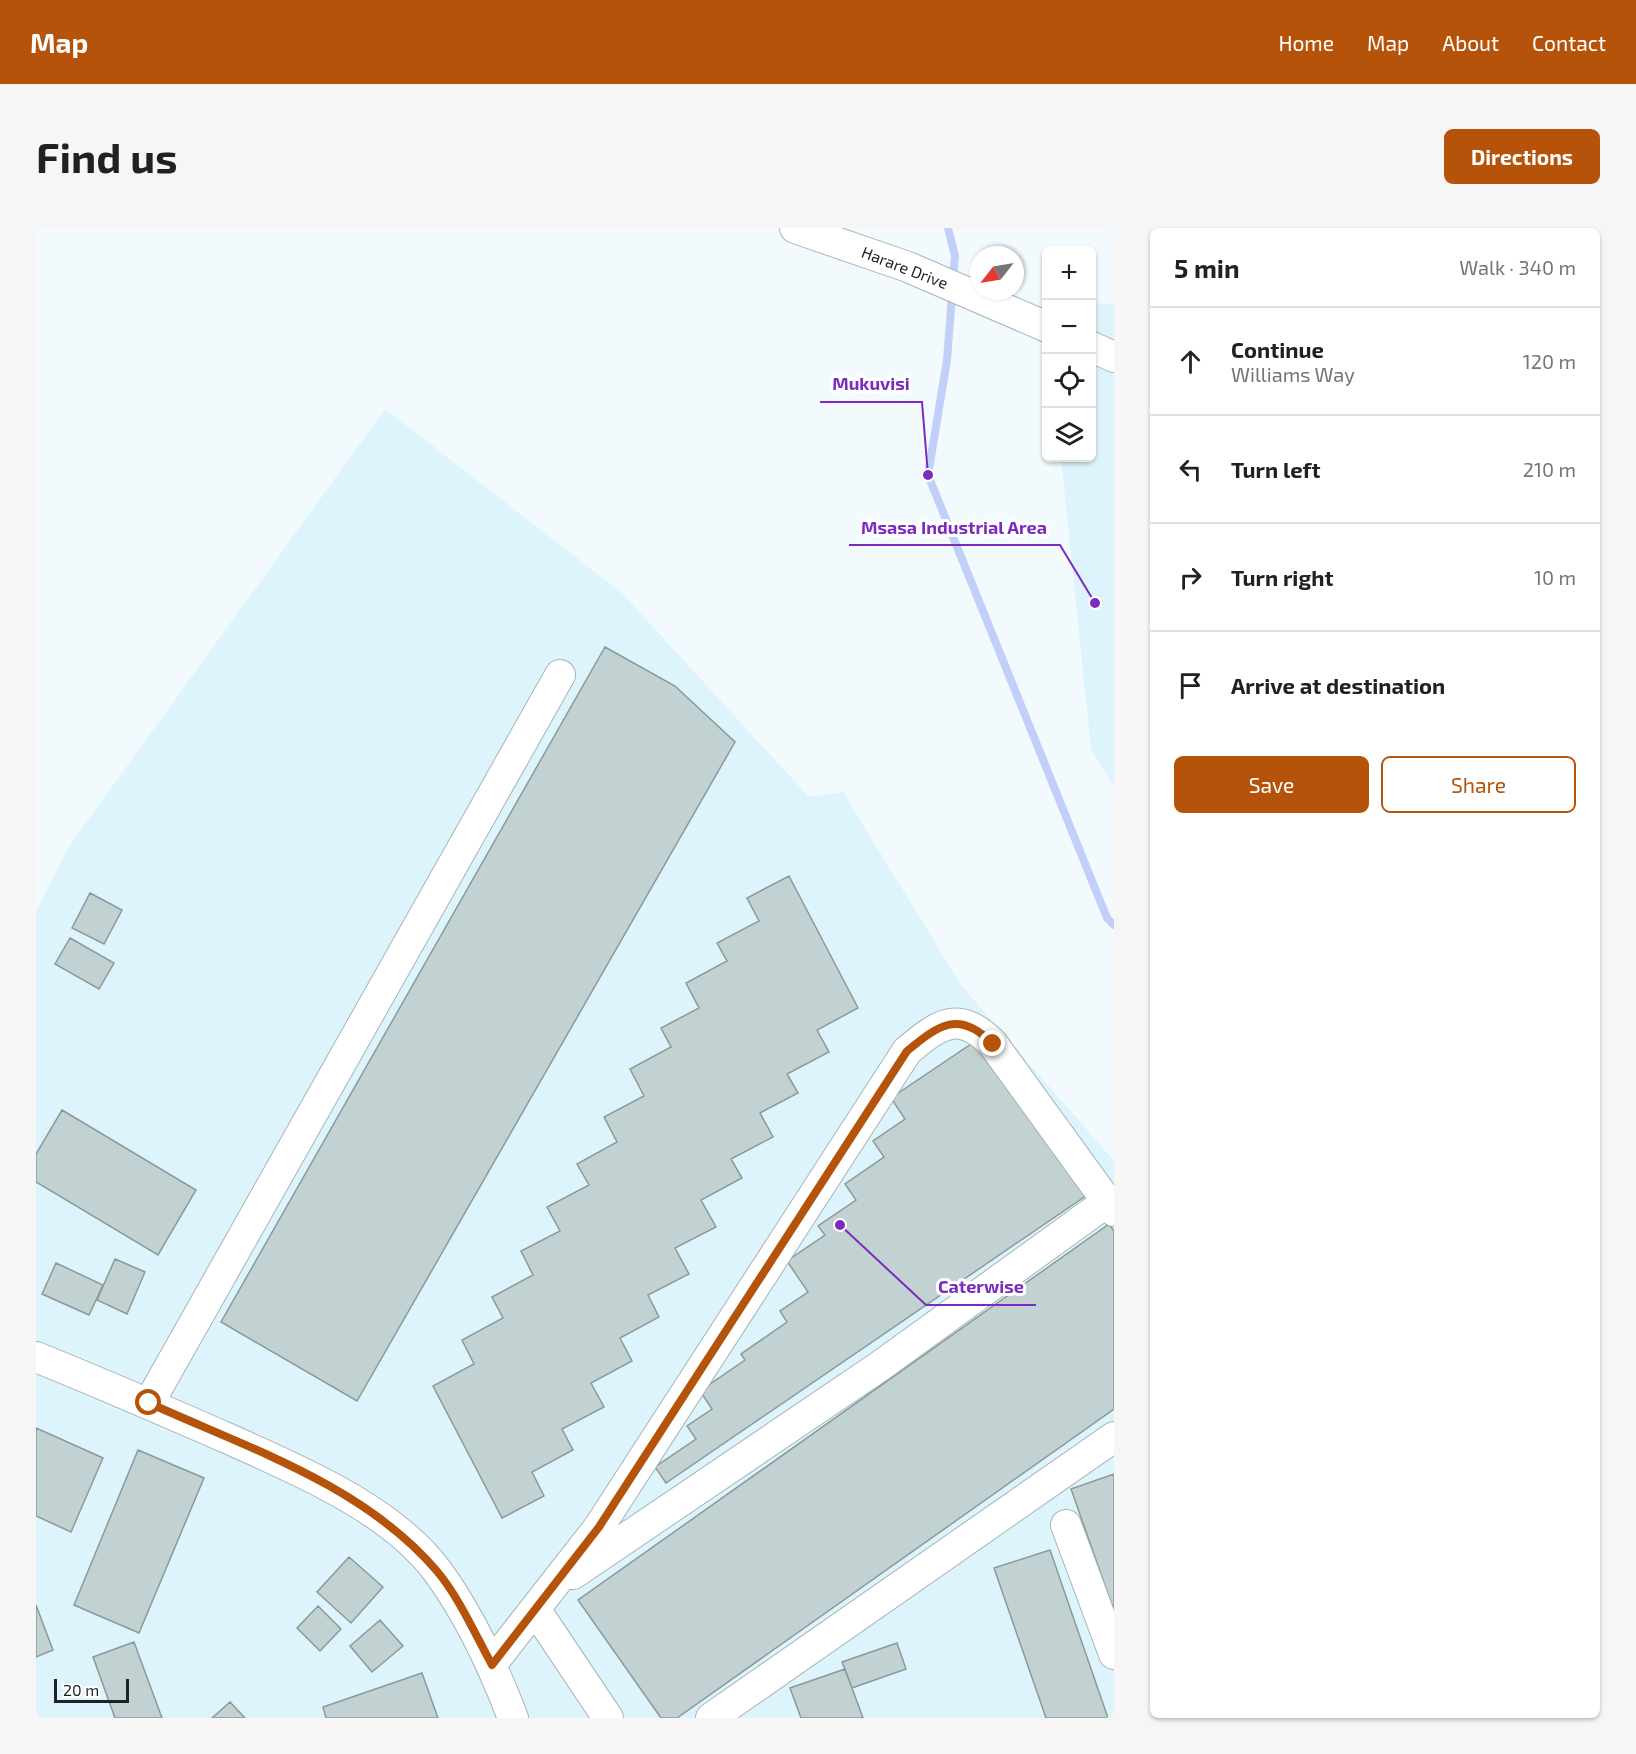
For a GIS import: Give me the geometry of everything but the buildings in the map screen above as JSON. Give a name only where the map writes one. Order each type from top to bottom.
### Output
[{"type":"street","name":"Harare Drive","points":[[795,228],[908,267],[1042,325]]},
{"type":"street","points":[[1096,349],[1114,357]]},
{"type":"street","points":[[149,1403],[560,675]]},
{"type":"street","points":[[492,1665],[543,1599],[599,1527],[907,1051],[930,1032],[949,1023],[977,1028],[993,1044],[1111,1207],[543,1599]]},
{"type":"street","points":[[36,1357],[149,1403],[315,1478],[377,1516],[408,1541],[438,1571],[492,1665],[513,1718]]},
{"type":"street","points":[[711,1718],[1114,1437]]},
{"type":"street","points":[[1066,1525],[1114,1654]]},
{"type":"street","points":[[543,1599],[608,1718]]},
{"type":"shaded area","points":[[1096,303],[1114,304],[1114,787],[1091,749],[1061,462],[1096,462]]},
{"type":"shaded area","points":[[385,409],[622,593],[809,797],[843,792],[961,985],[1114,1161],[1114,1718],[36,1718],[36,911],[70,845]]},
{"type":"waterway","points":[[948,228],[955,256],[953,280]]},
{"type":"waterway","points":[[952,295],[947,360],[928,475],[1107,918],[1114,925]]},
{"type":"place","name":"Mukuvisi","points":[[928,475]]},
{"type":"place","name":"Msasa Industrial Area","points":[[1095,603]]},
{"type":"place","name":"Caterwise","points":[[840,1225]]},
{"type":"route","points":[[149,1403],[315,1478],[377,1516],[408,1541],[438,1571],[492,1665],[599,1527],[907,1051],[930,1032],[949,1023],[977,1028],[993,1044]]}]
